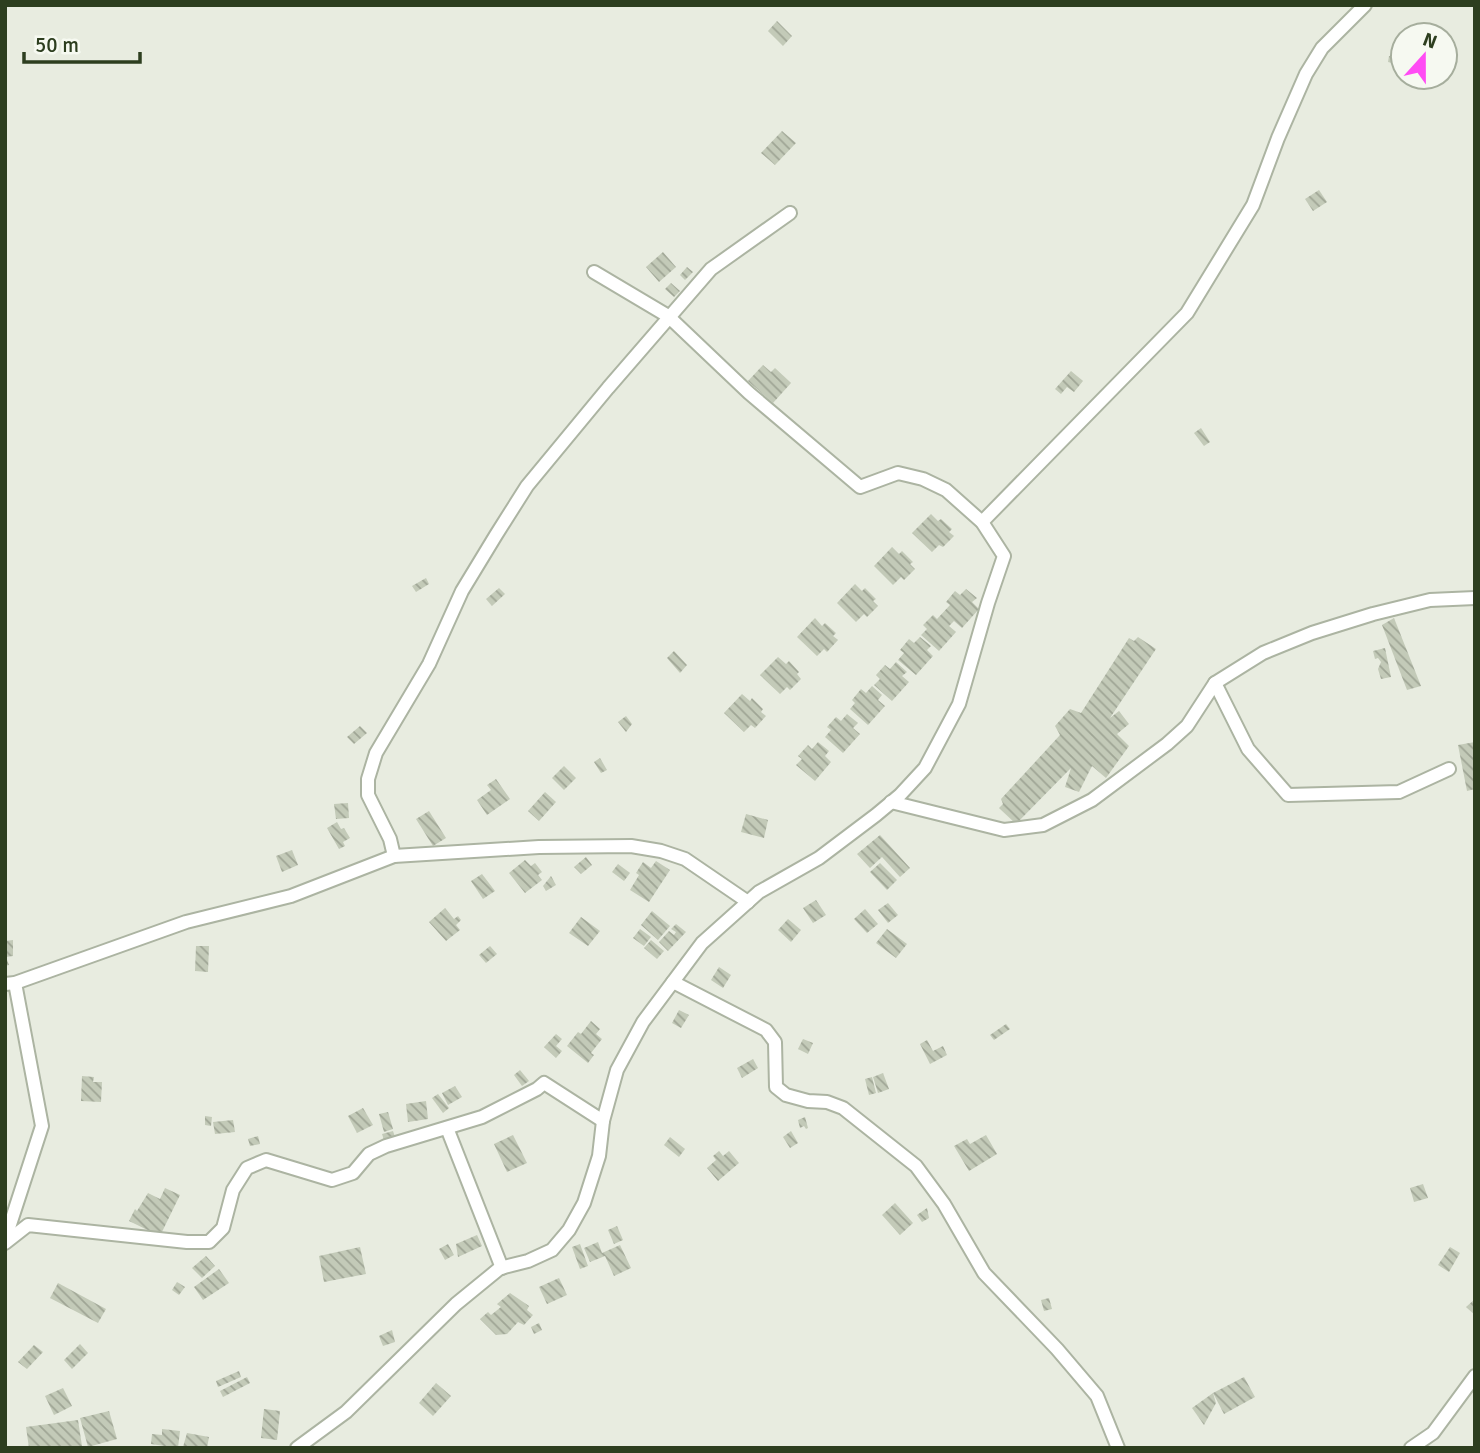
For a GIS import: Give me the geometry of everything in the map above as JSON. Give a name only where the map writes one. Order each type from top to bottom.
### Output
[{"type":"street","points":[[982,522],[1187,313],[1253,205],[1306,74],[1322,48],[1365,5]]},
{"type":"street","points":[[394,856],[390,839],[368,795],[368,779],[376,753],[429,664],[462,591],[527,486],[668,316],[711,269],[790,213]]},
{"type":"street","points":[[298,1448],[345,1412],[456,1304],[502,1268],[528,1261],[552,1250],[569,1230],[584,1203],[599,1156],[603,1121],[617,1070],[643,1021],[702,943],[759,892],[819,858],[891,802],[925,768],[959,704],[1004,556],[982,522],[946,490],[898,473],[860,487],[749,393],[668,316],[594,272]]},
{"type":"street","points":[[891,802],[1004,830],[1043,825],[1092,800],[1167,744],[1187,726],[1215,683],[1263,653],[1312,633],[1430,600],[1475,598]]},
{"type":"street","points":[[1215,683],[1248,749],[1288,794],[1399,792],[1449,769]]},
{"type":"street","points":[[5,1241],[42,1126],[10,984],[186,922],[291,896],[394,856],[539,847],[631,846],[661,850],[685,859],[748,902]]},
{"type":"street","points":[[673,982],[766,1030],[775,1042],[776,1087],[786,1095],[808,1101],[827,1102],[843,1108],[916,1166],[944,1204],[984,1273],[1057,1349],[1097,1396],[1118,1448]]},
{"type":"street","points":[[5,1241],[28,1225],[209,1242],[223,1228],[233,1189],[247,1168],[266,1160],[331,1180],[353,1173],[369,1154],[386,1146],[482,1117],[544,1083],[603,1121]]},
{"type":"street","points":[[447,1128],[502,1268]]},
{"type":"street","points":[[1411,1448],[1433,1433],[1475,1376]]},
{"type":"building","points":[[777,21],[792,36],[783,46],[768,31]]},
{"type":"building","points":[[782,131],[796,143],[775,165],[761,153]]},
{"type":"building","points":[[1319,190],[1327,202],[1313,211],[1305,199]]},
{"type":"building","points":[[663,252],[676,267],[659,282],[646,267]]},
{"type":"building","points":[[687,267],[693,272],[685,280],[680,275]]},
{"type":"building","points":[[671,283],[680,291],[674,297],[665,289]]},
{"type":"building","points":[[763,365],[771,372],[775,368],[791,383],[773,403],[748,381]]},
{"type":"building","points":[[1071,371],[1083,381],[1074,392],[1067,387],[1061,394],[1055,389]]},
{"type":"building","points":[[1201,428],[1210,442],[1204,446],[1194,433]]},
{"type":"building","points":[[931,514],[952,529],[949,532],[954,536],[943,547],[939,545],[932,552],[912,533]]},
{"type":"building","points":[[892,547],[899,554],[902,551],[913,562],[910,564],[915,569],[904,580],[901,577],[893,585],[874,566]]},
{"type":"building","points":[[426,578],[429,584],[416,592],[412,586]]},
{"type":"building","points":[[855,584],[862,591],[865,588],[876,599],[873,601],[878,606],[867,617],[864,614],[856,622],[837,603]]},
{"type":"building","points":[[499,588],[505,594],[492,606],[486,599]]},
{"type":"building","points":[[966,589],[977,598],[972,602],[979,609],[962,628],[954,621],[949,626],[956,632],[939,651],[921,635],[927,629],[923,625],[933,615],[937,619],[950,605],[946,602],[955,591],[960,595]]},
{"type":"building","points":[[815,618],[822,626],[825,623],[836,633],[833,636],[838,640],[827,652],[824,649],[817,656],[797,637]]},
{"type":"building","points":[[1394,618],[1421,686],[1407,690],[1382,625]]},
{"type":"building","points":[[920,637],[931,646],[927,650],[933,656],[916,675],[898,660],[904,653],[900,650],[909,639],[914,643]]},
{"type":"building","points":[[1138,637],[1156,649],[1110,718],[1119,711],[1129,724],[1117,734],[1129,746],[1106,778],[1092,766],[1079,792],[1065,787],[1071,768],[1016,824],[999,808],[1003,804],[1001,799],[1060,735],[1055,726],[1070,709],[1081,713],[1129,638],[1134,641]]},
{"type":"building","points":[[1385,648],[1391,677],[1381,679],[1378,669],[1381,662],[1378,658],[1375,659],[1373,651]]},
{"type":"building","points":[[674,651],[687,665],[680,673],[667,658]]},
{"type":"building","points":[[778,657],[786,664],[789,661],[799,672],[797,674],[801,679],[790,690],[787,687],[780,694],[760,675]]},
{"type":"building","points":[[896,662],[907,672],[902,676],[909,682],[892,701],[874,685],[880,679],[876,675],[885,665],[890,669]]},
{"type":"building","points":[[872,686],[882,695],[878,700],[885,706],[868,725],[850,709],[855,703],[852,700],[861,689],[866,693]]},
{"type":"building","points":[[742,694],[750,701],[752,698],[766,716],[755,728],[751,725],[744,732],[724,713]]},
{"type":"building","points":[[847,714],[858,723],[853,728],[860,734],[843,753],[825,737],[831,730],[827,727],[836,717],[841,721]]},
{"type":"building","points":[[626,716],[632,724],[626,732],[618,722]]},
{"type":"building","points":[[360,726],[367,733],[354,744],[347,737]]},
{"type":"building","points":[[818,742],[829,751],[825,756],[831,762],[815,781],[796,765],[802,759],[798,756],[808,745],[812,749]]},
{"type":"building","points":[[1475,742],[1475,789],[1467,791],[1458,745]]},
{"type":"building","points":[[600,758],[607,770],[601,773],[594,762]]},
{"type":"building","points":[[564,766],[576,778],[564,790],[552,778]]},
{"type":"building","points":[[496,779],[510,799],[487,815],[477,800],[491,790],[487,785]]},
{"type":"building","points":[[545,792],[556,802],[539,821],[528,811]]},
{"type":"building","points":[[348,803],[349,818],[336,819],[334,804]]},
{"type":"building","points":[[429,811],[446,838],[433,846],[416,819]]},
{"type":"building","points":[[746,814],[768,820],[764,838],[741,832]]},
{"type":"building","points":[[337,822],[350,838],[343,842],[345,846],[339,849],[327,828]]},
{"type":"building","points":[[880,835],[910,868],[900,877],[882,857],[870,868],[857,854]]},
{"type":"building","points":[[292,850],[298,865],[282,872],[276,856]]},
{"type":"building","points":[[586,857],[592,865],[581,874],[574,867]]},
{"type":"building","points":[[525,860],[531,866],[535,863],[542,872],[538,875],[542,880],[525,893],[509,873]]},
{"type":"building","points":[[656,861],[670,870],[649,902],[630,890],[643,862],[651,868]]},
{"type":"building","points":[[880,863],[897,880],[887,890],[870,872]]},
{"type":"building","points":[[618,864],[630,873],[624,881],[612,872]]},
{"type":"building","points":[[482,874],[495,891],[483,899],[471,881]]},
{"type":"building","points":[[551,876],[556,885],[546,891],[543,886]]},
{"type":"building","points":[[816,900],[826,915],[813,923],[803,908]]},
{"type":"building","points":[[888,903],[898,915],[888,923],[878,910]]},
{"type":"building","points":[[445,908],[454,919],[458,916],[461,920],[456,925],[460,930],[446,941],[429,922]]},
{"type":"building","points":[[865,909],[878,924],[867,933],[854,919]]},
{"type":"building","points":[[652,911],[670,926],[658,940],[641,925]]},
{"type":"building","points":[[581,917],[600,931],[588,946],[569,933]]},
{"type":"building","points":[[788,919],[801,930],[791,942],[778,930]]},
{"type":"building","points":[[676,924],[686,932],[668,951],[659,942],[669,931],[674,935],[676,932],[671,929]]},
{"type":"building","points":[[640,929],[651,937],[644,946],[633,938]]},
{"type":"building","points":[[887,929],[907,944],[896,958],[876,943]]},
{"type":"building","points":[[13,940],[13,956],[6,957],[9,965],[5,966],[5,941]]},
{"type":"building","points":[[651,940],[664,951],[657,959],[644,948]]},
{"type":"building","points":[[196,946],[209,946],[208,972],[195,971]]},
{"type":"building","points":[[490,946],[497,954],[486,963],[479,955]]},
{"type":"building","points":[[719,967],[731,975],[723,988],[711,980]]},
{"type":"building","points":[[679,1010],[689,1015],[681,1028],[672,1023]]},
{"type":"building","points":[[591,1021],[600,1029],[596,1034],[602,1039],[591,1053],[594,1055],[588,1063],[567,1046]]},
{"type":"building","points":[[1006,1024],[1010,1029],[994,1040],[990,1035]]},
{"type":"building","points":[[556,1034],[562,1039],[556,1046],[562,1051],[556,1058],[544,1047]]},
{"type":"building","points":[[803,1039],[813,1043],[808,1054],[798,1049]]},
{"type":"building","points":[[927,1040],[933,1051],[943,1046],[947,1055],[930,1064],[920,1044]]},
{"type":"building","points":[[753,1059],[758,1068],[742,1078],[737,1068]]},
{"type":"building","points":[[520,1070],[529,1081],[522,1086],[514,1075]]},
{"type":"building","points":[[883,1073],[889,1089],[878,1093],[873,1077]]},
{"type":"building","points":[[82,1076],[94,1077],[93,1082],[102,1082],[101,1102],[81,1101]]},
{"type":"building","points":[[872,1077],[876,1093],[869,1095],[865,1079]]},
{"type":"building","points":[[455,1086],[462,1097],[448,1105],[442,1093]]},
{"type":"building","points":[[438,1094],[449,1108],[443,1113],[432,1098]]},
{"type":"building","points":[[426,1101],[428,1119],[408,1122],[406,1104]]},
{"type":"building","points":[[363,1108],[373,1125],[357,1133],[348,1116]]},
{"type":"building","points":[[388,1112],[393,1129],[384,1132],[379,1114]]},
{"type":"building","points":[[205,1116],[212,1117],[211,1126],[205,1125]]},
{"type":"building","points":[[805,1117],[808,1128],[800,1128],[798,1120]]},
{"type":"building","points":[[233,1120],[235,1132],[215,1134],[213,1122]]},
{"type":"building","points":[[393,1131],[395,1137],[384,1140],[382,1134]]},
{"type":"building","points":[[791,1131],[798,1143],[790,1148],[783,1137]]},
{"type":"building","points":[[513,1135],[527,1163],[507,1172],[494,1144]]},
{"type":"building","points":[[986,1135],[997,1154],[969,1171],[954,1146],[967,1139],[970,1144]]},
{"type":"building","points":[[258,1136],[260,1144],[250,1146],[248,1139]]},
{"type":"building","points":[[670,1137],[685,1149],[679,1157],[664,1145]]},
{"type":"building","points":[[719,1151],[723,1156],[729,1151],[739,1163],[718,1181],[707,1168],[716,1160],[713,1156]]},
{"type":"building","points":[[1423,1184],[1428,1198],[1414,1202],[1410,1188]]},
{"type":"building","points":[[165,1188],[180,1195],[160,1236],[129,1221],[148,1193],[160,1199]]},
{"type":"building","points":[[895,1203],[913,1223],[900,1235],[882,1215]]},
{"type":"building","points":[[927,1208],[929,1218],[922,1222],[917,1215]]},
{"type":"building","points":[[617,1226],[623,1240],[614,1244],[608,1230]]},
{"type":"building","points":[[477,1235],[482,1246],[458,1257],[456,1244]]},
{"type":"building","points":[[598,1242],[602,1253],[620,1245],[631,1268],[614,1276],[605,1256],[590,1262],[584,1248]]},
{"type":"building","points":[[448,1244],[454,1255],[445,1260],[439,1249]]},
{"type":"building","points":[[580,1244],[588,1266],[580,1269],[572,1247]]},
{"type":"building","points":[[360,1247],[366,1274],[324,1282],[319,1256]]},
{"type":"building","points":[[1450,1247],[1460,1253],[1449,1272],[1438,1265]]},
{"type":"building","points":[[206,1256],[215,1266],[202,1278],[192,1268]]},
{"type":"building","points":[[219,1269],[229,1283],[203,1300],[194,1287]]},
{"type":"building","points":[[559,1278],[567,1295],[547,1304],[539,1287]]},
{"type":"building","points":[[177,1282],[185,1287],[179,1295],[172,1290]]},
{"type":"building","points":[[58,1283],[106,1309],[98,1323],[50,1298]]},
{"type":"building","points":[[510,1293],[529,1306],[527,1310],[533,1315],[524,1325],[518,1322],[507,1334],[496,1335],[480,1319],[488,1312],[491,1315],[501,1307],[497,1304]]},
{"type":"building","points":[[1049,1298],[1052,1309],[1044,1311],[1041,1300]]},
{"type":"building","points":[[1475,1299],[1475,1315],[1466,1307]]},
{"type":"building","points":[[539,1323],[542,1330],[534,1334],[531,1327]]},
{"type":"building","points":[[392,1330],[395,1342],[383,1346],[379,1336]]},
{"type":"building","points":[[80,1344],[88,1353],[72,1369],[64,1360]]},
{"type":"building","points":[[34,1345],[43,1352],[27,1369],[18,1362]]},
{"type":"building","points":[[239,1371],[241,1377],[218,1387],[216,1381]]},
{"type":"building","points":[[247,1377],[250,1383],[223,1397],[220,1391]]},
{"type":"building","points":[[1244,1377],[1255,1397],[1224,1414],[1213,1393]]},
{"type":"building","points":[[436,1383],[451,1396],[433,1416],[419,1403]]},
{"type":"building","points":[[63,1388],[72,1406],[54,1415],[45,1396]]},
{"type":"building","points":[[1213,1393],[1216,1403],[1204,1425],[1192,1408]]},
{"type":"building","points":[[264,1409],[280,1411],[277,1440],[261,1438]]},
{"type":"building","points":[[109,1411],[117,1439],[88,1447],[80,1418]]},
{"type":"building","points":[[78,1420],[82,1446],[29,1448],[26,1427]]},
{"type":"building","points":[[162,1429],[180,1431],[178,1448],[151,1444],[152,1434],[162,1435]]},
{"type":"building","points":[[187,1433],[209,1437],[207,1448],[183,1447]]}]
